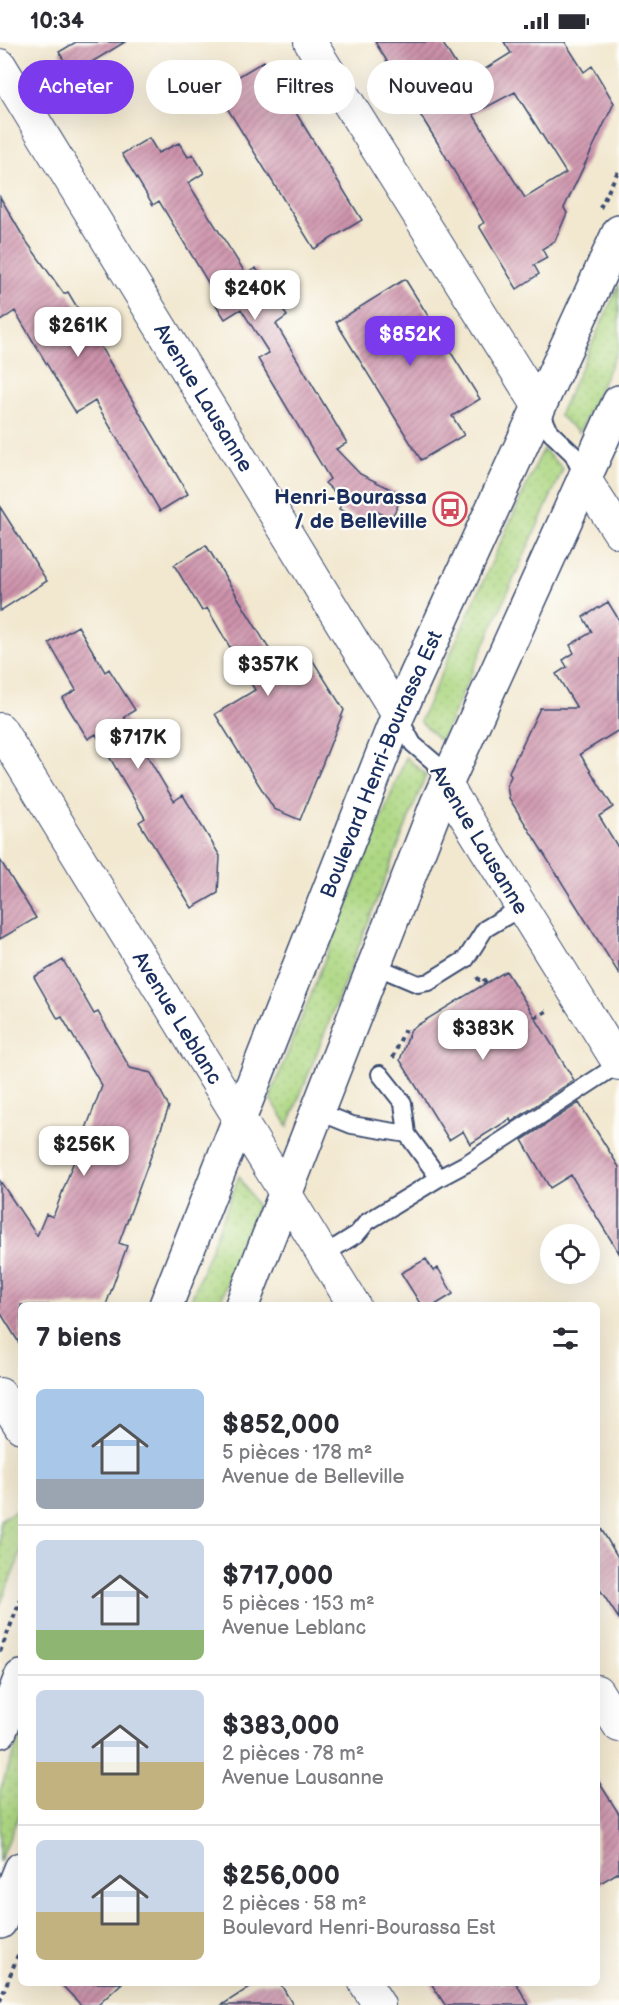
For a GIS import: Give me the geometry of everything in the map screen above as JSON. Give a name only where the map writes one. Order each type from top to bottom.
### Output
[{"type":"main road","name":"Boulevard Henri-Bourassa Est","points":[[167,1302],[398,715],[619,232]]},
{"type":"main road","points":[[243,1302],[373,965],[446,785],[584,478],[612,434],[619,402]]},
{"type":"main road","points":[[0,1731],[18,1685]]},
{"type":"main road","points":[[0,1922],[18,1877]]},
{"type":"street","points":[[310,42],[539,407]]},
{"type":"street","name":"Avenue Lausanne","points":[[0,65],[398,715]]},
{"type":"street","points":[[584,478],[619,532]]},
{"type":"street","name":"Avenue Leblanc","points":[[0,729],[240,1116],[352,1302]]},
{"type":"street","name":"Avenue Lausanne","points":[[446,785],[520,908],[619,1064]]},
{"type":"street","points":[[0,1394],[18,1422]]},
{"type":"street","points":[[600,1696],[619,1726]]},
{"type":"street","points":[[367,1986],[379,2005]]},
{"type":"lane","points":[[539,407],[550,432],[573,454],[584,478]]},
{"type":"lane","name":"Avenue Lausanne","points":[[398,715],[413,744],[434,762],[446,785]]},
{"type":"lane","points":[[373,965],[418,984],[429,982],[466,959],[485,929],[520,908]]},
{"type":"lane","points":[[323,1255],[357,1234],[368,1222],[469,1162],[619,1064]]},
{"type":"lane","points":[[380,1074],[403,1103],[407,1134],[439,1178]]},
{"type":"lane","points":[[317,1111],[352,1125],[407,1134]]},
{"type":"path","points":[[535,1018],[554,1006]]},
{"type":"path","points":[[395,1055],[404,1031],[410,1033]]},
{"type":"path","points":[[0,1653],[18,1607]]},
{"type":"path","points":[[0,2001],[18,1955]]},
{"type":"green space","points":[[619,285],[619,347],[579,433],[559,415]]},
{"type":"green space","points":[[543,449],[563,469],[441,741],[420,721]]},
{"type":"green space","points":[[406,757],[426,775],[288,1126],[270,1097]]},
{"type":"green space","points":[[239,1176],[257,1206],[220,1302],[190,1302]]},
{"type":"green space","points":[[18,1510],[18,1560],[0,1605],[0,1520]]},
{"type":"green space","points":[[18,1743],[18,1817],[0,1862],[0,1790]]},
{"type":"building","points":[[76,42],[125,42],[95,60],[64,60],[59,52]]},
{"type":"building","points":[[375,42],[442,42],[453,60],[386,60]]},
{"type":"building","points":[[504,42],[565,42],[584,72],[592,66],[614,103],[564,208],[567,213],[555,241],[542,249],[547,258],[534,265],[539,274],[517,289],[479,226],[484,223],[420,114],[473,114],[525,198],[566,173],[515,92],[494,103],[494,64],[511,53]]},
{"type":"building","points":[[254,67],[254,114],[297,114],[362,220],[314,249],[231,114],[242,114],[242,74]]},
{"type":"building","points":[[149,138],[158,153],[179,143],[188,157],[193,154],[204,173],[188,183],[246,274],[256,268],[287,316],[276,324],[347,443],[336,449],[360,474],[403,495],[391,519],[376,511],[370,524],[339,509],[343,500],[325,483],[330,479],[258,359],[269,353],[241,309],[225,319],[211,297],[215,294],[159,201],[153,205],[122,154]]},
{"type":"building","points":[[0,197],[24,238],[64,294],[68,292],[188,494],[160,511],[95,401],[76,413],[15,311],[0,321]]},
{"type":"building","points":[[405,279],[480,399],[452,416],[464,435],[421,460],[336,322]]},
{"type":"building","points":[[0,507],[47,581],[0,611]]},
{"type":"building","points":[[206,545],[283,672],[310,656],[344,710],[300,820],[274,809],[215,714],[255,690],[207,608],[202,611],[174,565]]},
{"type":"building","points":[[608,602],[619,620],[619,730],[580,754],[613,807],[599,816],[619,849],[619,974],[509,798],[507,786],[511,776],[509,772],[540,708],[577,708],[556,674],[567,667],[563,660],[574,653],[570,645],[592,632],[583,617]]},
{"type":"building","points":[[78,626],[105,672],[109,669],[135,710],[124,717],[174,801],[183,795],[220,856],[218,893],[192,908],[139,822],[145,818],[96,734],[88,739],[62,698],[76,690],[49,643]]},
{"type":"building","points":[[0,860],[36,918],[0,939]]},
{"type":"building","points":[[63,960],[94,1014],[98,1012],[130,1068],[151,1073],[169,1107],[119,1243],[127,1246],[107,1302],[18,1302],[18,1341],[0,1312],[0,1181],[37,1236],[46,1214],[53,1217],[102,1086],[62,1017],[58,1019],[34,977]]},
{"type":"building","points":[[506,971],[574,1080],[511,1122],[510,1119],[470,1144],[463,1131],[449,1140],[400,1060],[411,1029]]},
{"type":"building","points":[[579,1103],[619,1167],[619,1253],[571,1175],[550,1188],[522,1140]]},
{"type":"building","points":[[426,1259],[433,1271],[438,1268],[453,1294],[440,1302],[419,1302],[401,1273]]},
{"type":"building","points":[[600,1527],[619,1559],[619,1619],[600,1590]]},
{"type":"building","points":[[600,1784],[619,1814],[619,1872],[600,1883]]},
{"type":"building","points":[[63,1986],[119,1986],[98,2005],[81,2005]]},
{"type":"building","points":[[251,1986],[282,1986],[293,2005],[222,2005]]},
{"type":"building","points":[[433,1986],[518,1986],[529,2005],[445,2005]]},
{"type":"place","name":"Henri-Bourassa / de Belleville","points":[[450,509]]}]
